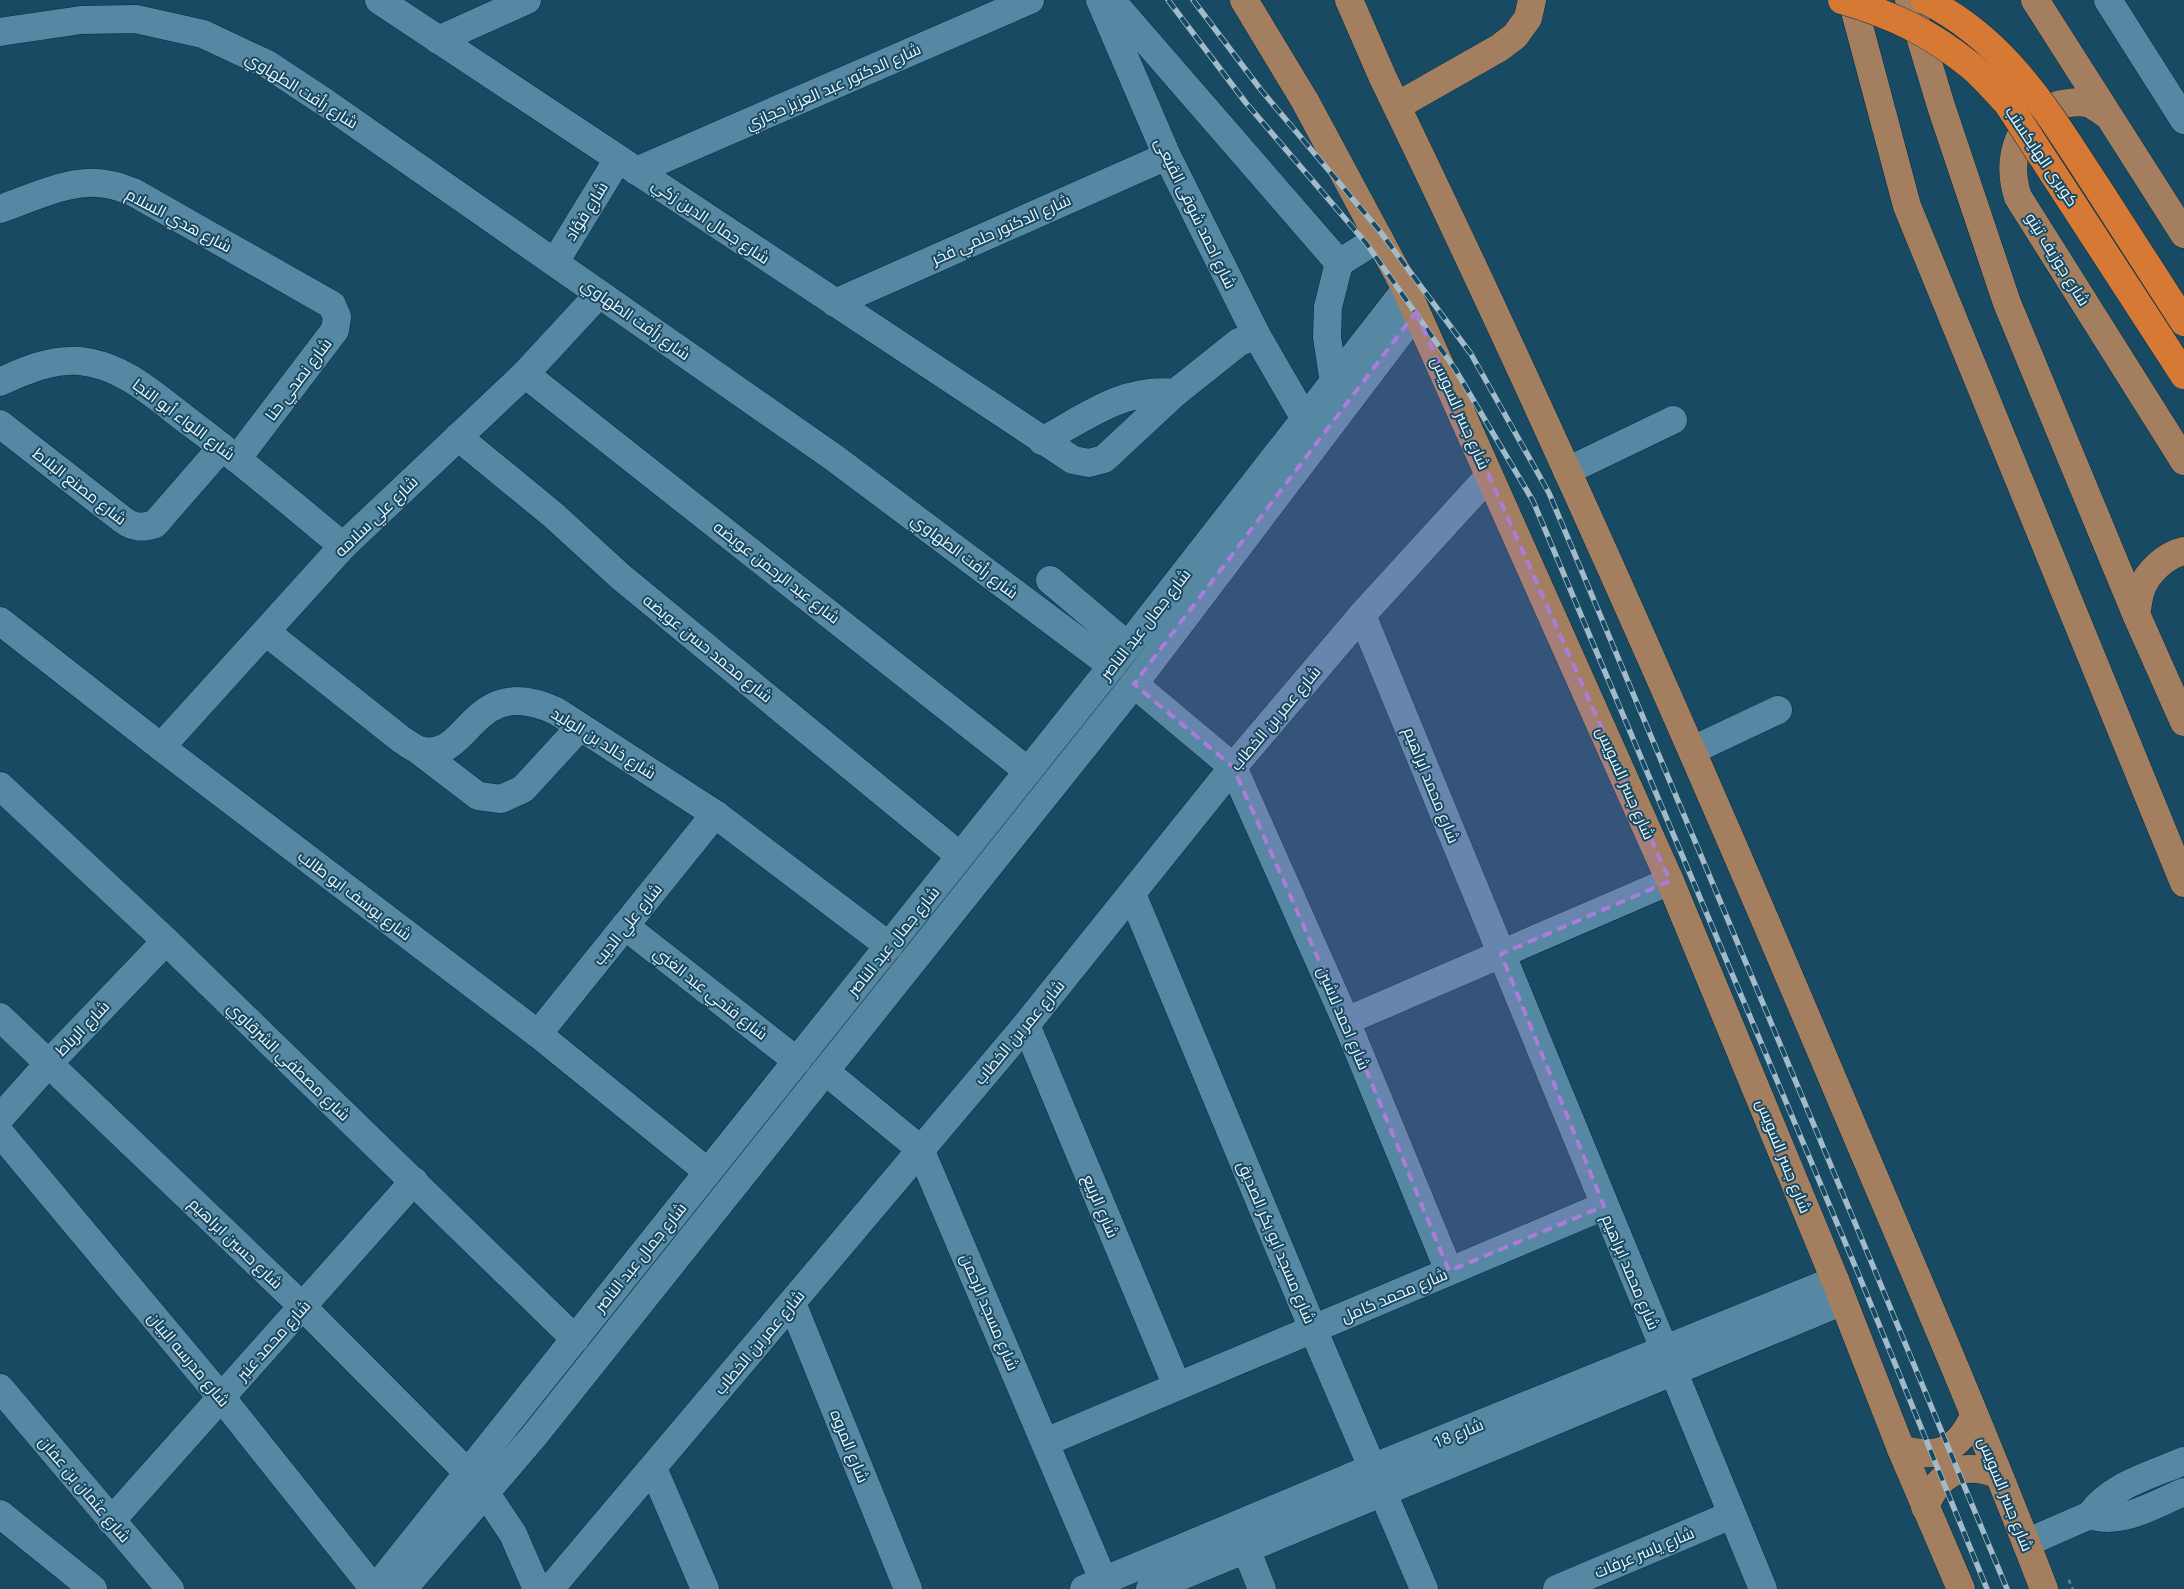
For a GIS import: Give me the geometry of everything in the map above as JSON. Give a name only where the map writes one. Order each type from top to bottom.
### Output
[{"type":"highway","name":"كوبرى الهايكستب","points":[[1842,0],[1884,13],[1930,36],[1972,67],[2008,104],[2184,376]]},
{"type":"highway","name":"كوبرى الهايكستب","points":[[1925,0],[1938,6],[1978,34],[2014,67],[2044,106],[2184,322]]},
{"type":"main road","name":"شارع جسر السويس","points":[[1244,0],[1305,101],[1379,238],[1411,301],[1490,476],[1670,881],[1839,1291],[1901,1449],[1961,1589]]},
{"type":"main road","name":"شارع جسر السويس","points":[[1349,0],[1567,471],[1693,750],[1974,1416],[2044,1589]]},
{"type":"main road","points":[[1397,106],[1499,48],[1515,36],[1528,18],[1532,0]]},
{"type":"main road","points":[[1852,0],[1907,206],[2184,883]]},
{"type":"main road","points":[[1909,0],[1941,106],[2007,303],[2136,614],[2184,722]]},
{"type":"main road","name":"شارع جوزيف تيتو","points":[[2034,0],[2184,234]]},
{"type":"main road","name":"شارع جوزيف تيتو","points":[[2106,114],[2085,102],[2055,106],[2041,114],[2029,124],[2020,136],[2014,151],[2012,166],[2013,182],[2018,197],[2184,461]]},
{"type":"main road","points":[[2136,614],[2141,589],[2155,568],[2176,553],[2184,550]]},
{"type":"main road","points":[[1901,1449],[1918,1454],[1936,1453],[1945,1450],[1953,1446],[1966,1433],[1974,1416]]},
{"type":"main road","points":[[1925,1507],[1932,1490],[1944,1477],[1961,1469],[1980,1468],[1997,1474]]},
{"type":"street","name":"شارع رأفت الطهاوي","points":[[115,0],[136,19]]},
{"type":"street","name":"شارع جمال الدين زكي","points":[[379,0],[1073,460],[1089,463],[1104,458],[1175,393],[1239,342],[1256,336]]},
{"type":"street","points":[[438,40],[528,0]]},
{"type":"street","name":"شارع الدكتور عبد العزيز حجازي","points":[[627,165],[1030,0]]},
{"type":"street","name":"شارع احمد شوقى القيعى","points":[[1100,0],[1167,156],[1256,336],[1305,419]]},
{"type":"street","points":[[1111,0],[1339,263]]},
{"type":"street","points":[[2108,0],[2184,120]]},
{"type":"street","name":"شارع رأفت الطهاوي","points":[[0,32],[81,20],[136,19],[203,34],[267,64],[555,262],[1120,656]]},
{"type":"street","name":"شارع الدكتور حلمي فخر","points":[[835,303],[1167,156]]},
{"type":"street","name":"شارع فؤاد","points":[[555,262],[627,165]]},
{"type":"street","name":"شارع هدي السلام","points":[[0,209],[63,187],[87,183],[111,185],[133,192],[321,298]]},
{"type":"street","points":[[1334,383],[1328,337],[1328,307],[1339,263],[1379,238]]},
{"type":"street","name":"شارع علي سلامه","points":[[161,747],[343,546],[525,374],[599,294]]},
{"type":"street","name":"شارع نصحي حنا","points":[[229,453],[335,330],[337,317],[332,306],[321,298]]},
{"type":"street","name":"شارع جمال عبد الناصر","points":[[402,1589],[575,1339],[1120,656],[1305,419],[1334,383],[1411,301]]},
{"type":"street","name":"شارع جمال عبد الناصر","points":[[375,1589],[477,1482],[534,1436],[1134,684],[1411,301]]},
{"type":"street","name":"شارع اللواء أبو النجا","points":[[0,382],[25,370],[52,362],[80,361],[108,367],[133,380],[229,453],[343,546]]},
{"type":"street","name":"شارع عبد الرحمن عويضه","points":[[525,374],[1028,771]]},
{"type":"street","points":[[1042,441],[1128,396],[1159,391],[1175,393]]},
{"type":"street","points":[[1567,471],[1673,420]]},
{"type":"street","name":"شارع مصنع البلاط","points":[[0,424],[123,520],[132,526],[144,528],[155,524],[229,453]]},
{"type":"street","name":"شارع محمد حسن عويضه","points":[[458,437],[552,514],[621,577],[960,856]]},
{"type":"street","name":"شارع عمر بن الخطاب","points":[[550,1589],[1026,1025],[1233,767],[1362,616],[1490,476]]},
{"type":"street","points":[[1050,580],[1120,656]]},
{"type":"street","name":"شارع محمد ابراهيم","points":[[1362,616],[1763,1589]]},
{"type":"street","name":"شارع يوسف ابو طالب","points":[[0,621],[161,747],[538,1034],[708,1172]]},
{"type":"street","points":[[266,632],[402,740],[478,796],[501,798],[523,790],[580,727]]},
{"type":"street","points":[[1134,684],[1233,767]]},
{"type":"street","name":"شارع خالد بن الوليد","points":[[418,750],[436,751],[453,744],[479,714],[497,704],[517,700],[537,703],[556,711],[715,814],[889,946]]},
{"type":"street","points":[[1693,750],[1778,710]]},
{"type":"street","name":"شارع احمد لاشين","points":[[1233,767],[1346,1021],[1450,1271]]},
{"type":"street","name":"شارع مصطفي الشرقاوي","points":[[0,786],[166,940],[575,1339]]},
{"type":"street","name":"شارع علي الديب","points":[[538,1034],[715,814]]},
{"type":"street","points":[[1346,1021],[1670,881]]},
{"type":"street","name":"شارع مسجد ابو بكر الصديق","points":[[1132,894],[1313,1329],[1424,1589]]},
{"type":"street","name":"شارع فتحي عبد الغني","points":[[626,926],[797,1061]]},
{"type":"street","name":"شارع الرباط","points":[[0,1118],[48,1064],[166,940]]},
{"type":"street","name":"شارع حسين ابراهيم","points":[[0,1016],[302,1306],[477,1482],[513,1534],[537,1589]]},
{"type":"street","name":"شارع الربيع","points":[[1026,1025],[1177,1386]]},
{"type":"street","name":"شارع مسجد الرحمن","points":[[825,1071],[920,1149],[1046,1442],[1098,1586]]},
{"type":"street","name":"شارع مدرسه البيان","points":[[0,1133],[221,1397],[375,1589]]},
{"type":"street","name":"شارع محمد عنبر","points":[[111,1521],[414,1181]]},
{"type":"street","name":"شارع محمد كامل","points":[[1046,1442],[1604,1206]]},
{"type":"street","name":"شارع 18","points":[[1098,1586],[1372,1468],[1668,1360],[1839,1291]]},
{"type":"street","name":"شارع المروه","points":[[792,1303],[908,1589]]},
{"type":"street","name":"شارع 18","points":[[1150,1589],[1383,1493],[1668,1360]]},
{"type":"street","name":"شارع عثمان بن عفان","points":[[0,1388],[170,1589]]},
{"type":"street","points":[[2026,1543],[2090,1515],[2097,1504],[2112,1493],[2184,1461]]},
{"type":"street","points":[[653,1468],[705,1589]]},
{"type":"street","points":[[2090,1515],[2102,1519],[2116,1519],[2184,1492]]},
{"type":"street","points":[[0,1514],[93,1589]]},
{"type":"street","name":"شارع ياسر عرفات","points":[[1574,1586],[1732,1515]]},
{"type":"street","points":[[1246,1550],[1262,1589]]},
{"type":"path","points":[[2069,1581],[2072,1589]]},
{"type":"highlighted area","points":[[1416,312],[1489,476],[1670,881],[1501,954],[1604,1206],[1449,1271],[1346,1021],[1233,767],[1134,684]]},
{"type":"railway","points":[[1168,0],[1246,103],[1366,243],[1455,369],[1533,501],[1858,1273],[1987,1589]]},
{"type":"railway","points":[[1193,0],[1261,90],[1379,230],[1471,354],[1549,493],[2007,1589]]}]
